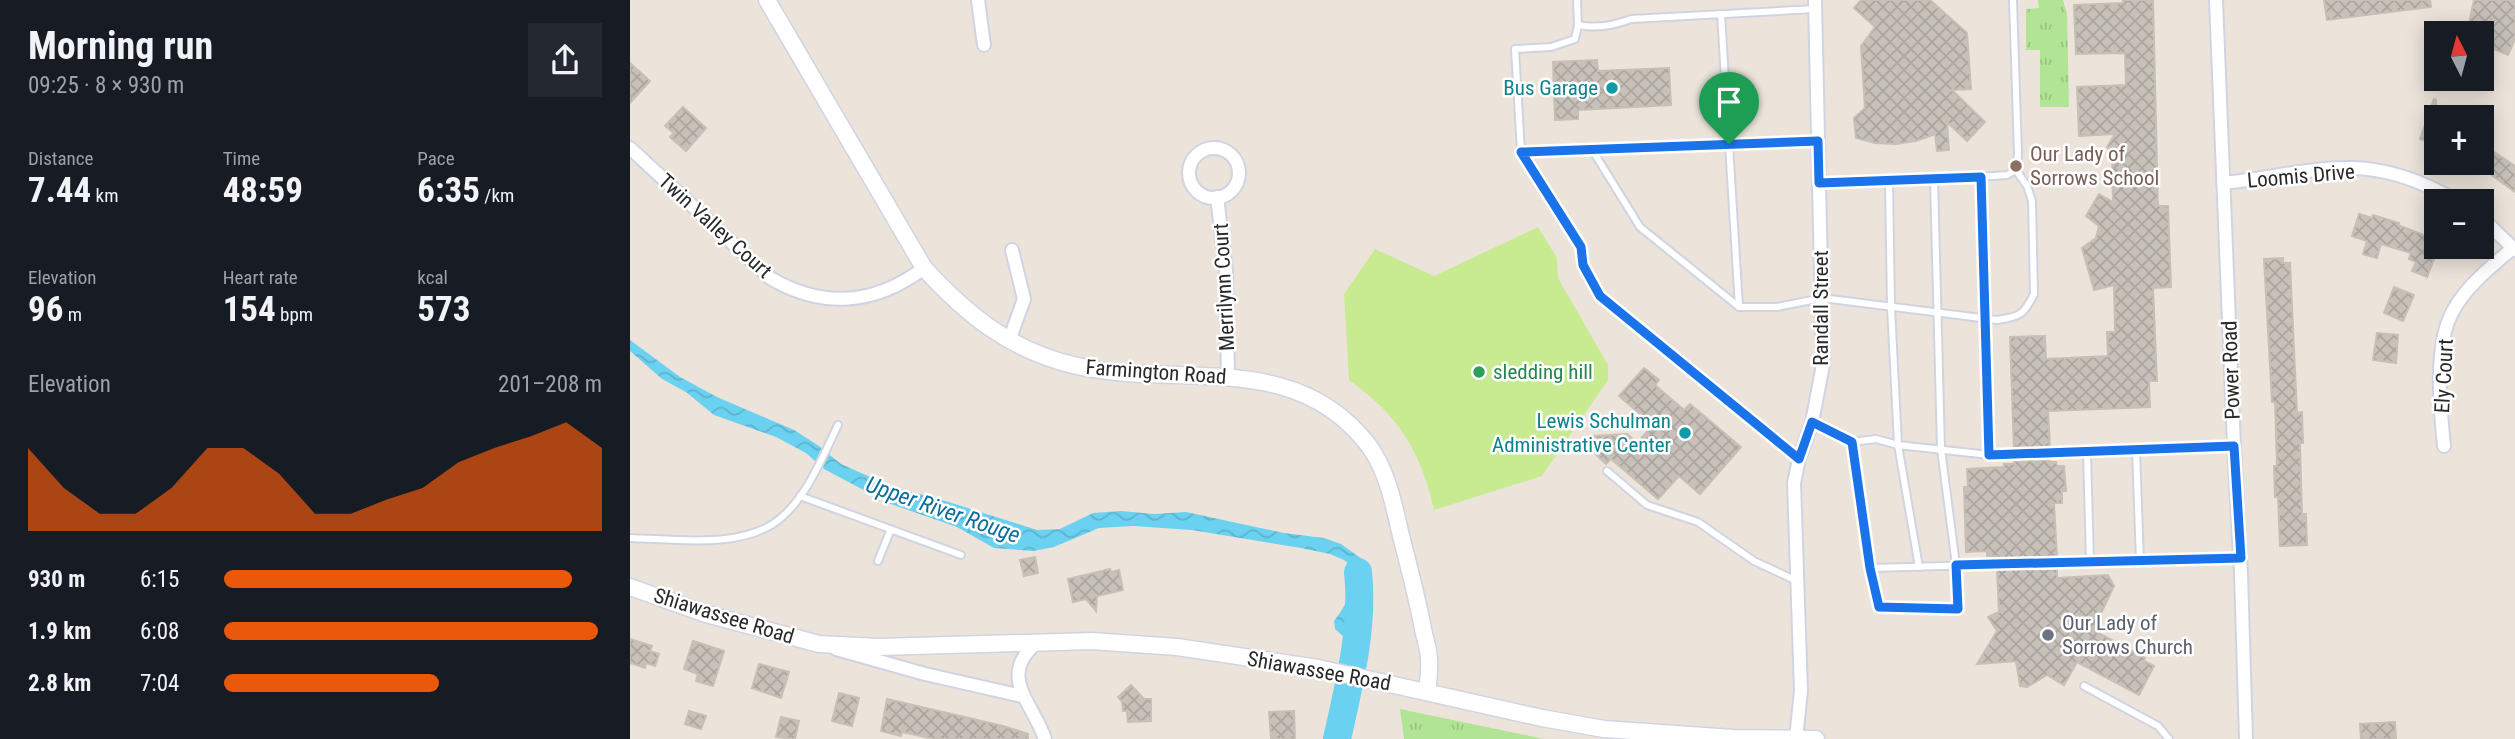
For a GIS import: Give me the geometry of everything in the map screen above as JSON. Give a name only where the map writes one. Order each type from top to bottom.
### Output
[{"type":"street","name":"Farmington Road","points":[[767,0],[924,268],[958,305],[1009,341],[1041,356],[1073,365],[1108,371],[1228,377],[1264,382],[1306,393],[1344,420],[1370,447],[1389,486],[1415,588],[1429,660],[1427,692]]},
{"type":"street","points":[[978,0],[984,45]]},
{"type":"street","name":"Power Road","points":[[2216,0],[2241,558],[2246,739]]},
{"type":"street","name":"Randall Street","points":[[1796,738],[1801,691],[1794,483],[1812,422],[1823,365],[1815,5]]},
{"type":"street","name":"Twin Valley Court","points":[[630,148],[770,278],[787,288],[828,299],[853,299],[880,293],[909,280],[924,268]]},
{"type":"street","points":[[1212,148],[1228,152],[1238,166],[1237,183],[1225,195],[1217,197],[1201,194],[1191,183],[1189,175],[1192,160],[1197,154],[1212,148]]},
{"type":"street","name":"Loomis Drive","points":[[2223,183],[2317,170],[2355,168],[2422,182],[2435,189]]},
{"type":"street","name":"Merrilynn Court","points":[[1217,197],[1226,271],[1228,377]]},
{"type":"street","points":[[2494,230],[2514,249]]},
{"type":"street","name":"Ely Court","points":[[2444,446],[2440,384],[2443,345],[2451,313],[2470,286],[2514,249]]},
{"type":"street","points":[[1009,341],[1024,299],[1012,250]]},
{"type":"street","name":"Shiawassee Road","points":[[630,587],[706,614],[925,674],[1022,696]]},
{"type":"street","name":"Shiawassee Road","points":[[819,644],[879,647],[1092,641],[1177,647],[1318,668],[1604,734],[1816,739]]},
{"type":"street","points":[[1038,642],[1020,662],[1018,672],[1022,696],[1045,739]]},
{"type":"lane","points":[[1577,0],[1578,25],[1575,39],[1564,45],[1515,50],[1521,152],[1581,247],[1583,265],[1600,296],[1799,459]]},
{"type":"lane","points":[[1591,148],[1640,227],[1739,307],[1777,307],[1822,298],[1986,319],[2017,317],[2028,308],[2034,295],[2032,201],[2027,186],[2016,170],[2018,154],[2013,0]]},
{"type":"lane","points":[[1578,25],[1615,25],[1630,19],[1815,5]]},
{"type":"lane","points":[[1721,14],[1739,307]]},
{"type":"lane","points":[[1521,152],[1818,141]]},
{"type":"lane","points":[[1819,183],[1981,177],[2007,175],[2016,170]]},
{"type":"lane","points":[[1981,177],[1989,455]]},
{"type":"lane","points":[[1852,442],[1870,568],[1879,607],[1958,609],[1956,565],[1941,449],[1934,179]]},
{"type":"lane","points":[[1889,180],[1891,307],[1898,445],[1919,567]]},
{"type":"lane","points":[[1812,422],[1852,442],[1876,439],[1898,445],[1989,455],[2234,446]]},
{"type":"lane","points":[[630,538],[730,539],[758,532],[781,518],[800,496],[838,425]]},
{"type":"lane","points":[[2136,450],[2140,561]]},
{"type":"lane","points":[[2087,452],[2090,562]]},
{"type":"lane","points":[[1607,471],[1647,505],[1698,522],[1754,561],[1797,582]]},
{"type":"lane","points":[[800,496],[961,555]]},
{"type":"lane","points":[[877,561],[891,529]]},
{"type":"lane","points":[[1870,568],[2241,558]]},
{"type":"lane","points":[[2084,687],[2158,726],[2169,739]]},
{"type":"green space","points":[[2038,0],[2063,0],[2067,14],[2069,107],[2040,107],[2040,50],[2026,50],[2026,9],[2039,8]]},
{"type":"green space","name":"sledding hill","points":[[1538,227],[1557,258],[1558,278],[1608,365],[1608,380],[1542,476],[1434,510],[1422,470],[1405,436],[1381,407],[1349,380],[1344,294],[1375,249],[1434,276]]},
{"type":"green space","points":[[1400,709],[1544,739],[1404,739]]},
{"type":"water","points":[[630,340],[680,377],[717,397],[794,430],[841,464],[895,488],[1037,530],[1060,529],[1093,513],[1186,512],[1284,533],[1324,538],[1341,544],[1362,559],[1370,588],[1367,603],[1356,610],[1350,621],[1355,677],[1354,705],[1342,739],[1324,739],[1335,711],[1345,650],[1343,636],[1335,629],[1334,621],[1346,603],[1351,589],[1351,566],[1344,560],[1301,548],[1192,530],[1133,526],[1099,528],[1054,547],[1033,551],[994,548],[957,527],[888,503],[824,469],[806,453],[776,437],[714,415],[686,392],[662,379],[630,351]]},
{"type":"building","points":[[1861,0],[1930,0],[1967,33],[1971,89],[1952,90],[1985,122],[1967,141],[1947,122],[1949,150],[1937,151],[1935,134],[1896,144],[1875,143],[1856,138],[1854,118],[1865,108],[1861,46],[1875,27],[1854,8]]},
{"type":"building","points":[[2123,0],[2153,0],[2158,206],[2168,206],[2171,287],[2153,288],[2157,381],[2149,381],[2150,407],[2048,411],[2050,448],[2014,450],[2010,337],[2045,336],[2046,359],[2108,356],[2107,332],[2115,332],[2114,285],[2094,290],[2082,248],[2096,238],[2099,226],[2086,216],[2099,194],[2113,202],[2112,151],[2107,147],[2115,134],[2079,136],[2077,87],[2126,85],[2125,53],[2076,54],[2074,5],[2123,3]]},
{"type":"building","points":[[2324,0],[2430,0],[2431,7],[2327,20]]},
{"type":"building","points":[[2474,0],[2515,0],[2515,39],[2508,55],[2494,49],[2494,21],[2470,21]]},
{"type":"building","name":"Bus Garage","points":[[1597,60],[1598,71],[1669,68],[1671,105],[1578,110],[1578,119],[1555,120],[1553,62]]},
{"type":"building","points":[[630,63],[650,81],[630,103]]},
{"type":"building","points":[[683,107],[706,128],[686,151],[670,137],[674,133],[665,126]]},
{"type":"building","points":[[2494,152],[2515,166],[2515,192],[2492,175],[2494,175]]},
{"type":"building","points":[[2359,214],[2399,223],[2398,225],[2424,235],[2424,259],[2434,259],[2427,277],[2412,271],[2416,262],[2409,259],[2411,253],[2381,244],[2377,258],[2363,254],[2367,241],[2352,236]]},
{"type":"building","points":[[2283,258],[2283,263],[2290,263],[2297,413],[2302,412],[2302,514],[2306,514],[2307,545],[2280,546],[2278,497],[2275,497],[2275,402],[2272,402],[2264,259]]},
{"type":"building","points":[[2394,287],[2414,295],[2403,321],[2384,313]]},
{"type":"building","points":[[2377,333],[2398,335],[2396,363],[2373,360]]},
{"type":"building","name":"Lewis Schulman Administrative Center","points":[[1644,368],[1659,380],[1655,385],[1684,410],[1690,404],[1741,447],[1700,494],[1679,476],[1658,499],[1611,459],[1606,464],[1585,444],[1593,436],[1627,434],[1637,443],[1653,425],[1619,396]]},
{"type":"building","points":[[2014,461],[2056,462],[2057,466],[2064,466],[2066,491],[2062,491],[2062,503],[2054,503],[2057,557],[1997,559],[1997,556],[1987,556],[1987,551],[1966,552],[1964,487],[1968,487],[1967,469],[2004,467],[2004,464],[2015,464]]},
{"type":"building","points":[[1035,557],[1038,573],[1024,576],[1020,560]]},
{"type":"building","points":[[1110,569],[1111,572],[1119,570],[1123,590],[1097,596],[1096,611],[1086,599],[1073,602],[1068,579]]},
{"type":"building","name":"Our Lady of Sorrows Church","points":[[2057,569],[2057,578],[2108,575],[2114,586],[2093,630],[2145,658],[2144,661],[2154,666],[2139,695],[2077,662],[2064,685],[2047,675],[2027,687],[2020,686],[2016,661],[1977,664],[1997,631],[1988,617],[1999,612],[1997,570]]},
{"type":"building","points":[[630,639],[652,646],[650,651],[659,654],[655,666],[646,663],[645,668],[630,663]]},
{"type":"building","points":[[693,641],[724,651],[713,686],[696,681],[698,674],[684,669]]},
{"type":"building","points":[[759,664],[789,672],[781,698],[752,688]]},
{"type":"building","points":[[1131,685],[1144,699],[1151,699],[1151,721],[1128,722],[1127,711],[1123,711],[1118,697]]},
{"type":"building","points":[[839,693],[859,698],[852,726],[832,721]]},
{"type":"building","points":[[887,699],[1003,726],[1028,734],[1028,739],[934,739],[902,732],[901,736],[881,731]]},
{"type":"building","points":[[689,711],[706,716],[701,729],[685,724]]},
{"type":"building","points":[[1294,711],[1295,739],[1271,739],[1269,712]]},
{"type":"building","points":[[781,717],[799,721],[795,739],[776,737]]},
{"type":"building","points":[[2395,722],[2396,739],[2361,739],[2360,724]]},
{"type":"waterway","name":"Upper River Rouge","points":[[1337,739],[1357,635],[1358,572]]},
{"type":"place","name":"Bus Garage","points":[[1612,88]]},
{"type":"place","name":"Our Lady of Sorrows School","points":[[2016,166]]},
{"type":"place","name":"sledding hill","points":[[1479,372]]},
{"type":"place","name":"Lewis Schulman Administrative Center","points":[[1685,433]]},
{"type":"place","name":"Our Lady of Sorrows Church","points":[[2048,635]]},
{"type":"route","points":[[1818,141],[1819,183],[1981,177],[1989,455],[2234,446],[2241,558],[1956,565],[1958,609],[1879,607],[1870,568],[1852,442],[1812,422],[1799,459],[1600,296],[1583,265],[1581,247],[1521,152],[1729,144],[1818,141]]}]
